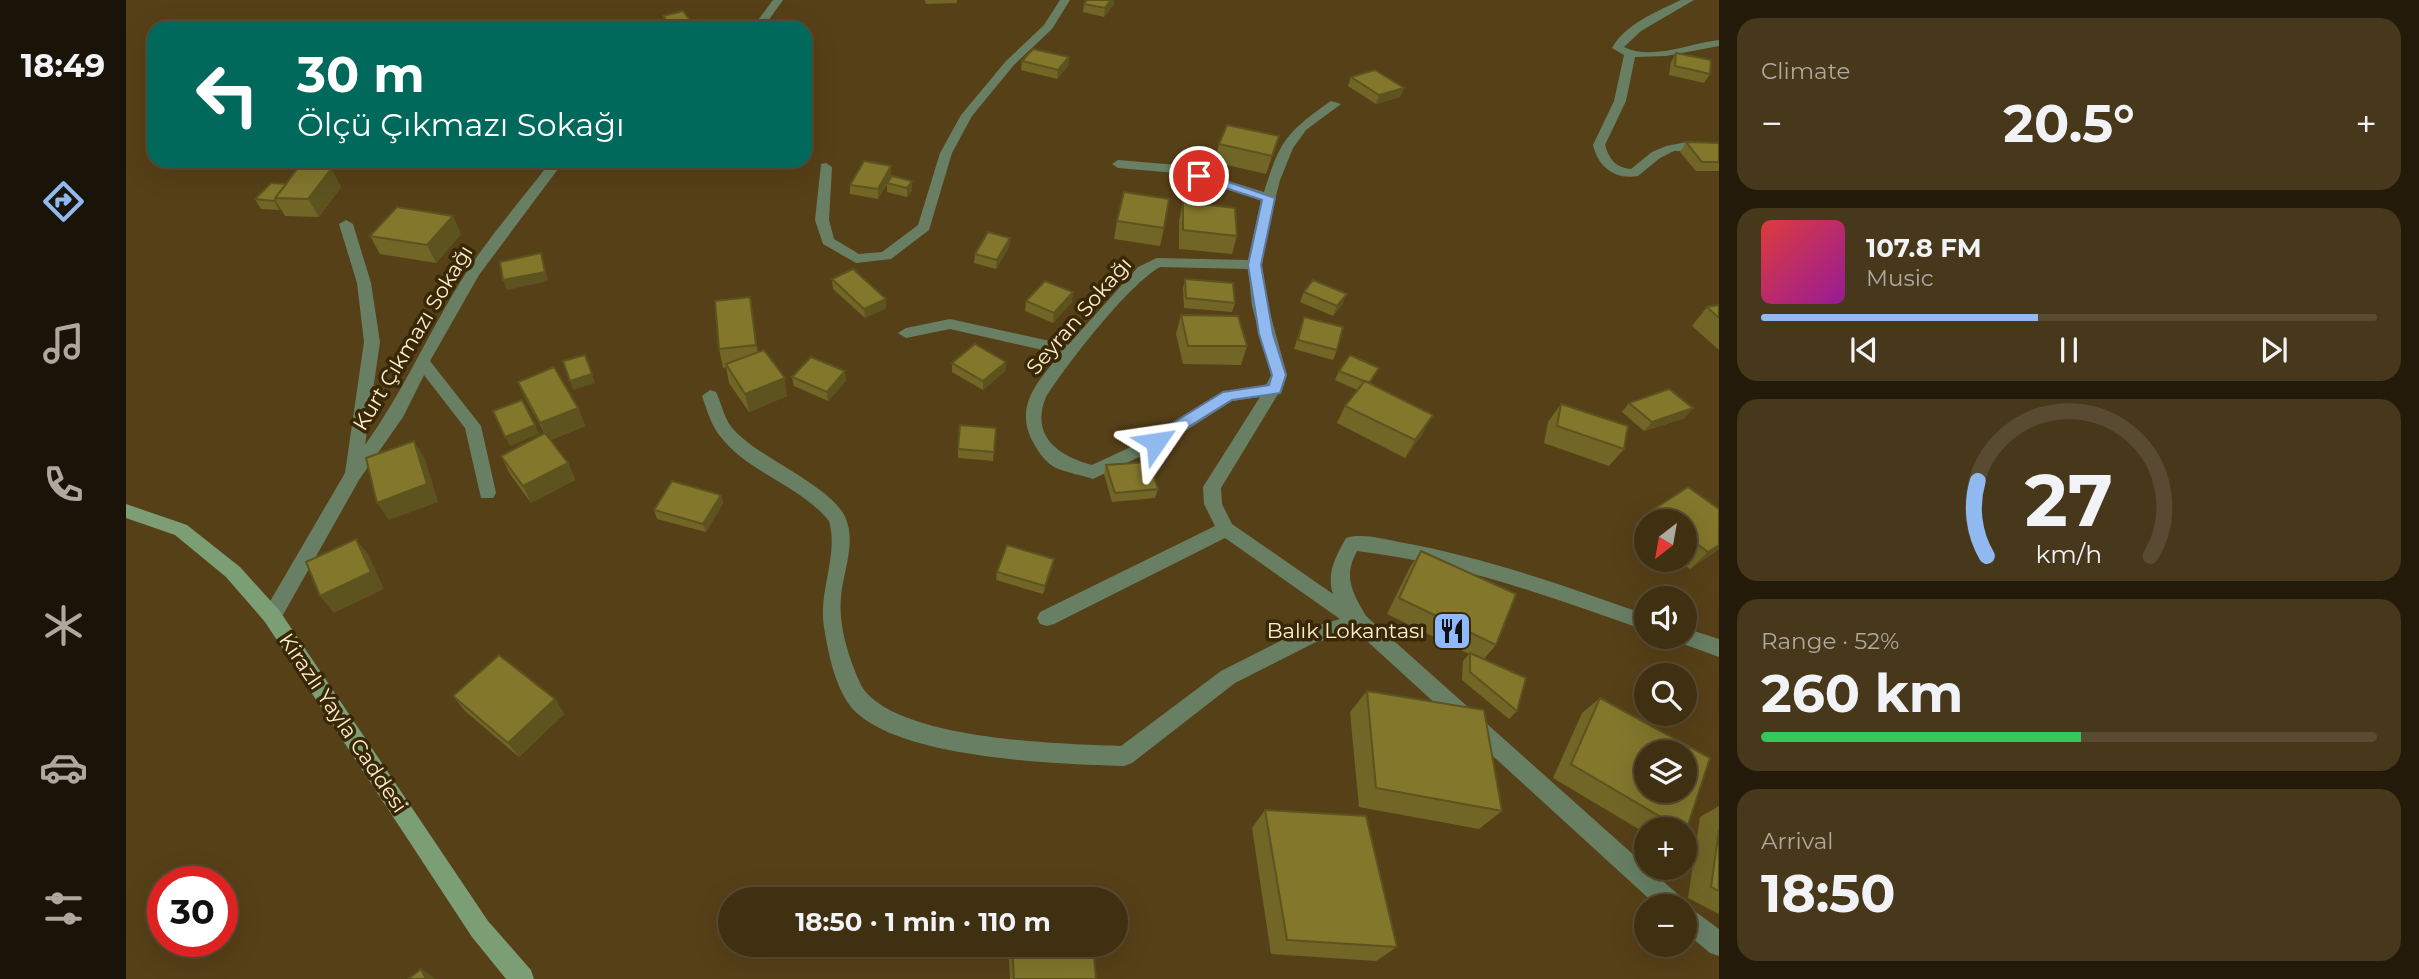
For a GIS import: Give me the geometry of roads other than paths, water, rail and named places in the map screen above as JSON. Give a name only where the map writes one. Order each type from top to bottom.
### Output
[{"type":"main road","name":"Kirazlı Yayla Caddesi","points":[[126,511],[181,530],[233,572],[272,617],[480,929],[522,979]]},
{"type":"street","points":[[762,21],[778,0]]},
{"type":"street","points":[[825,166],[822,220],[828,241],[856,259],[886,256],[924,227],[946,153],[967,115],[1010,63],[1048,27],[1065,0]]},
{"type":"street","points":[[1689,0],[1619,42],[1618,48],[1630,54],[1643,55],[1719,43]]},
{"type":"street","points":[[1630,54],[1625,86],[1599,145],[1606,164],[1615,170],[1633,173],[1652,157],[1669,149],[1694,145],[1719,148]]},
{"type":"street","points":[[1335,104],[1294,135],[1280,160],[1255,265],[1266,334],[1279,375],[1275,389],[1212,487],[1213,504],[1227,529],[1359,622],[1661,894]]},
{"type":"street","points":[[1118,164],[1177,169],[1269,198]]},
{"type":"street","name":"Kurt Çıkmazı Sokağı","points":[[272,617],[353,475],[397,414],[422,362],[473,273],[553,168]]},
{"type":"street","points":[[346,224],[364,283],[372,342],[353,475]]},
{"type":"street","name":"Seyran Sokağı","points":[[1255,265],[1157,262],[1143,270],[1072,351],[1037,396],[1032,412],[1038,438],[1060,462],[1093,472],[1156,442],[1228,396],[1275,389]]},
{"type":"street","points":[[906,333],[950,324],[1072,351]]},
{"type":"street","points":[[422,362],[473,426],[487,493]]},
{"type":"street","points":[[710,396],[726,433],[779,476],[823,504],[837,519],[839,544],[831,608],[842,659],[858,701],[889,723],[995,747],[1124,756],[1228,677],[1309,636],[1359,622]]},
{"type":"street","points":[[1048,618],[1227,529]]},
{"type":"street","points":[[1359,622],[1339,588],[1338,568],[1352,543],[1383,546],[1518,578],[1634,618]]},
{"type":"street","points":[[1697,640],[1719,648]]},
{"type":"street","points":[[1697,926],[1719,944]]},
{"type":"place","name":"Balık Lokantası","points":[[1452,631]]}]
